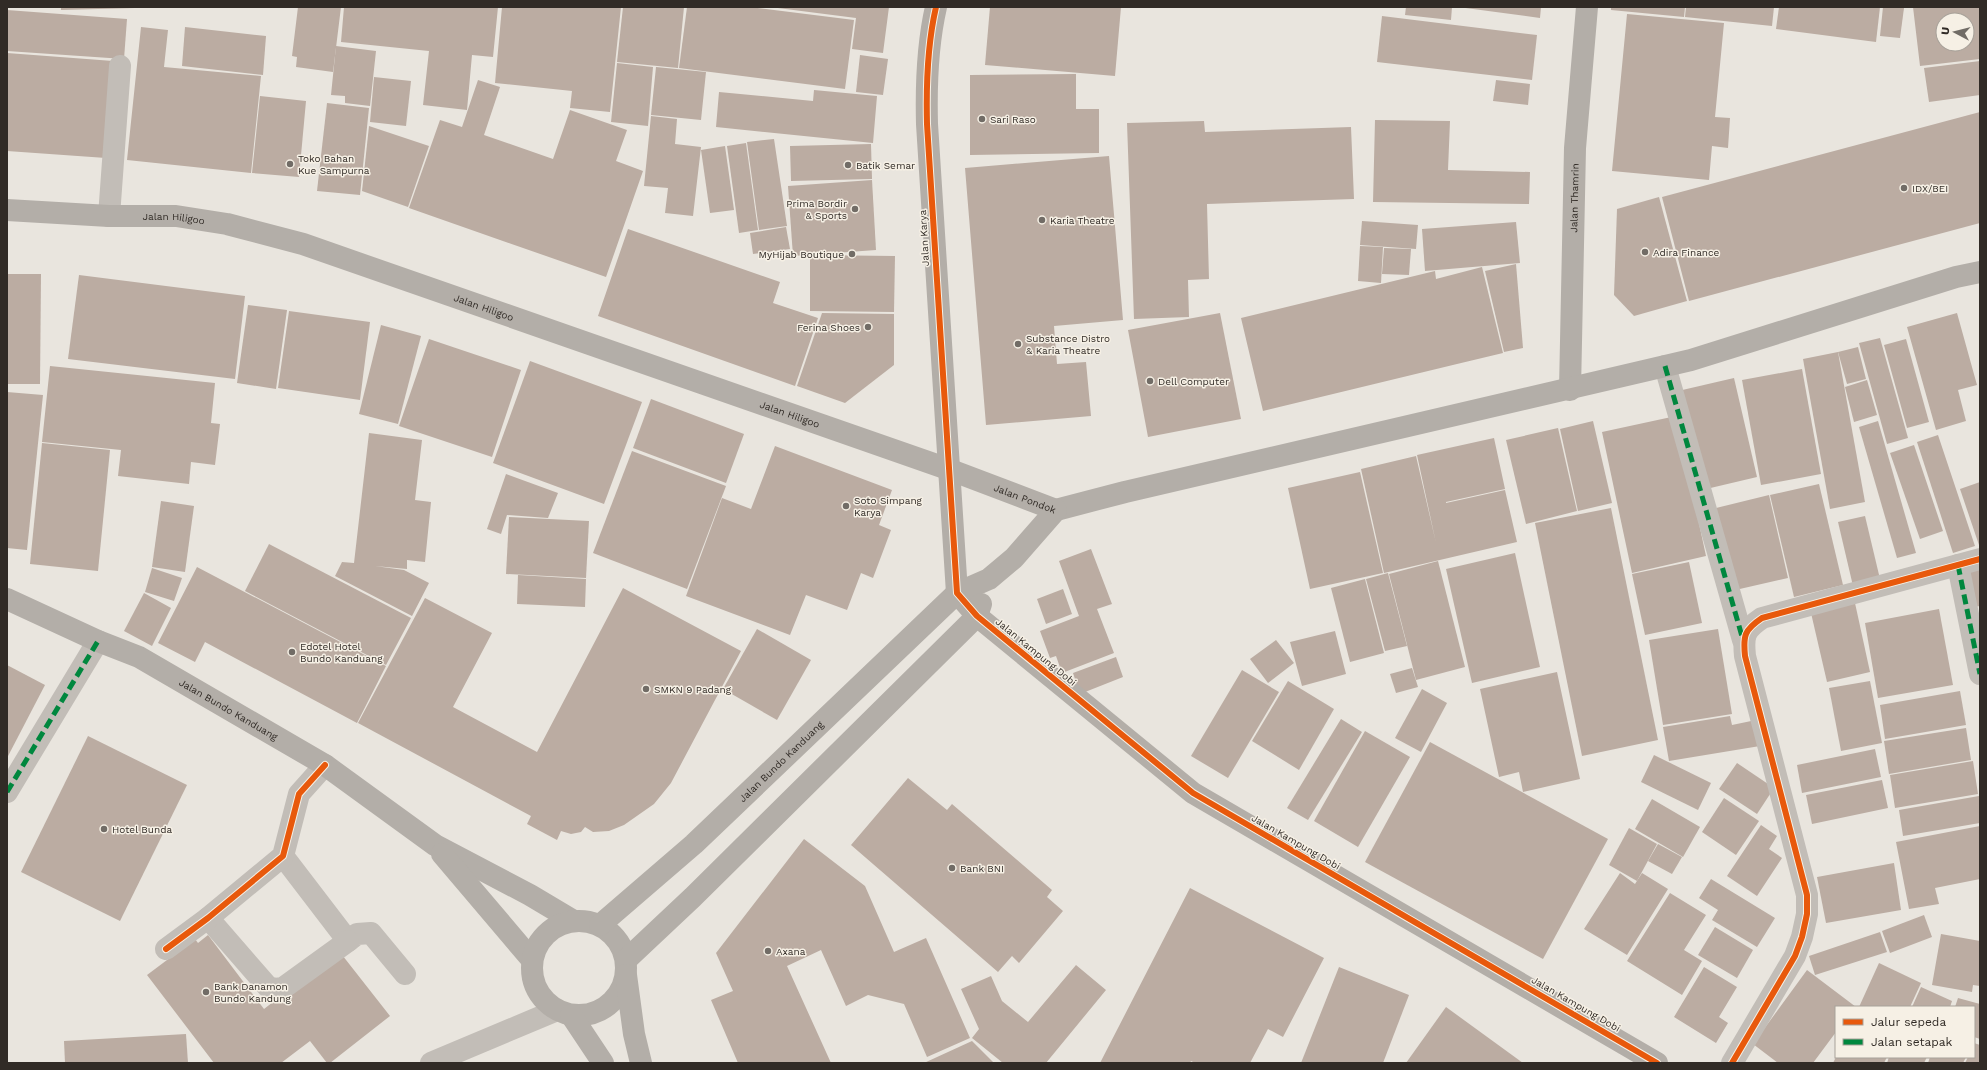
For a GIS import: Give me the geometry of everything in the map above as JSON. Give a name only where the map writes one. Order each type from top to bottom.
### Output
[{"type":"main road","name":"Jalan Karya","points":[[936,7],[926,82],[948,468],[957,593]]},
{"type":"main road","name":"Jalan Thamrin","points":[[1570,390],[1575,148],[1587,7]]},
{"type":"main road","name":"Jalan Hiligoo","points":[[7,210],[109,216],[176,216],[227,224],[303,244],[948,468]]},
{"type":"main road","points":[[1056,510],[1125,492],[1570,390],[1691,360],[1956,277],[1980,272]]},
{"type":"main road","name":"Jalan Pondok","points":[[948,468],[1056,510],[1014,558],[989,580]]},
{"type":"main road","points":[[957,593],[989,580]]},
{"type":"main road","points":[[564,1013],[586,1015],[600,1010],[612,1002],[621,989],[626,968],[693,897],[977,616],[989,580]]},
{"type":"main road","name":"Jalan Kampung Dobi","points":[[957,593],[977,616],[1193,793],[1657,1063]]},
{"type":"main road","name":"Jalan Bundo Kanduang","points":[[600,925],[694,844],[957,593]]},
{"type":"main road","name":"Jalan Bundo Kanduang","points":[[7,599],[98,641],[139,657],[325,765],[435,845]]},
{"type":"main road","points":[[872,674],[894,697]]},
{"type":"main road","points":[[435,845],[530,895],[572,920]]},
{"type":"main road","points":[[435,845],[532,960]]},
{"type":"main road","points":[[603,1063],[564,1013],[545,1002],[536,990],[532,975],[532,960],[537,946],[545,934],[557,925],[572,920],[586,920],[600,925],[612,934],[621,946],[626,968],[634,1034],[641,1063]]},
{"type":"street","points":[[109,216],[120,66]]},
{"type":"street","points":[[1666,366],[1743,640],[1745,656],[1807,895],[1807,914],[1802,937],[1795,956],[1732,1063]]},
{"type":"street","points":[[1743,640],[1750,626],[1762,618],[1980,559]]},
{"type":"street","points":[[1958,565],[1980,674]]},
{"type":"street","points":[[7,792],[98,641]]},
{"type":"street","points":[[166,949],[208,918],[283,856],[299,794],[325,765]]},
{"type":"street","points":[[283,856],[348,941]]},
{"type":"street","points":[[208,918],[268,987],[275,989],[283,988],[357,934],[372,933],[405,974]]},
{"type":"street","points":[[431,1063],[564,1013]]},
{"type":"building","points":[[61,7],[135,7],[135,8],[61,10]]},
{"type":"building","points":[[298,7],[341,7],[333,72],[296,67],[297,57],[292,56]]},
{"type":"building","points":[[344,7],[498,7],[493,57],[472,55],[467,110],[423,105],[429,51],[341,42]]},
{"type":"building","points":[[502,7],[621,7],[610,112],[570,108],[572,91],[495,83]]},
{"type":"building","points":[[623,7],[684,7],[678,68],[617,62]]},
{"type":"building","points":[[687,7],[749,7],[854,20],[845,89],[679,68]]},
{"type":"building","points":[[770,7],[889,7],[883,53],[852,49],[856,18]]},
{"type":"building","points":[[990,7],[1121,7],[1115,76],[985,65]]},
{"type":"building","points":[[1406,7],[1452,7],[1451,20],[1405,15]]},
{"type":"building","points":[[1458,7],[1541,7],[1540,18]]},
{"type":"building","points":[[1611,7],[1685,7],[1684,17],[1611,10]]},
{"type":"building","points":[[1686,7],[1774,7],[1772,26],[1685,17]]},
{"type":"building","points":[[1779,7],[1880,7],[1876,42],[1776,29]]},
{"type":"building","points":[[1883,7],[1904,8],[1900,38],[1880,36]]},
{"type":"building","points":[[1913,7],[1980,7],[1980,59],[1920,66]]},
{"type":"building","points":[[7,10],[127,19],[124,59],[7,51]]},
{"type":"building","points":[[1627,14],[1724,23],[1715,117],[1730,118],[1728,148],[1712,146],[1709,180],[1612,171]]},
{"type":"building","points":[[1382,16],[1537,35],[1532,80],[1377,62]]},
{"type":"building","points":[[141,27],[168,30],[164,67],[261,76],[251,173],[127,160]]},
{"type":"building","points":[[185,27],[266,36],[263,75],[182,66]]},
{"type":"building","points":[[336,46],[376,51],[370,106],[345,103],[345,96],[331,95]]},
{"type":"building","points":[[7,53],[113,61],[106,158],[7,151]]},
{"type":"building","points":[[860,55],[888,59],[883,95],[856,92]]},
{"type":"building","points":[[1980,61],[1980,95],[1929,102],[1924,68]]},
{"type":"building","points":[[617,63],[653,67],[648,126],[611,122]]},
{"type":"building","points":[[656,67],[706,72],[701,120],[651,115]]},
{"type":"building","points":[[1076,74],[1076,109],[1099,109],[1099,153],[970,155],[970,75]]},
{"type":"building","points":[[374,77],[411,81],[406,126],[370,122]]},
{"type":"building","points":[[478,80],[500,87],[484,135],[553,159],[570,110],[627,130],[616,161],[643,171],[606,277],[409,208],[440,120],[462,127]]},
{"type":"building","points":[[1496,80],[1530,84],[1528,105],[1493,101]]},
{"type":"building","points":[[814,90],[877,96],[873,143],[716,127],[719,92],[813,101]]},
{"type":"building","points":[[260,96],[306,101],[299,177],[252,173]]},
{"type":"building","points":[[327,103],[369,108],[360,195],[317,191]]},
{"type":"building","points":[[1980,112],[1980,223],[1689,301],[1662,197]]},
{"type":"building","points":[[651,116],[677,119],[675,144],[701,147],[693,216],[665,213],[668,188],[644,186]]},
{"type":"building","points":[[1375,120],[1450,121],[1448,170],[1530,172],[1529,204],[1373,202]]},
{"type":"building","points":[[1204,121],[1205,132],[1351,127],[1354,199],[1207,204],[1209,279],[1188,280],[1189,317],[1134,319],[1127,123]]},
{"type":"building","points":[[369,126],[429,146],[408,207],[362,191]]},
{"type":"building","points":[[774,139],[787,226],[759,230],[747,142]]},
{"type":"building","points":[[746,143],[758,230],[739,233],[727,146]]},
{"type":"building","points":[[871,144],[872,179],[791,181],[790,146]]},
{"type":"building","points":[[725,146],[734,210],[710,213],[701,150]]},
{"type":"building","name":"Karia Theatre","points":[[1109,156],[1123,320],[1054,326],[1057,364],[1086,362],[1091,416],[986,425],[965,168]]},
{"type":"building","points":[[872,180],[876,250],[793,256],[788,186]]},
{"type":"building","name":"Adira Finance","points":[[1659,197],[1687,301],[1634,316],[1614,295],[1617,209]]},
{"type":"building","points":[[1362,221],[1418,225],[1416,249],[1360,245]]},
{"type":"building","points":[[1516,222],[1520,263],[1425,271],[1422,229]]},
{"type":"building","points":[[786,227],[790,249],[753,254],[750,233]]},
{"type":"building","points":[[628,229],[780,282],[773,303],[818,318],[795,386],[598,316]]},
{"type":"building","points":[[1360,246],[1383,247],[1381,283],[1358,281]]},
{"type":"building","points":[[1384,248],[1411,249],[1409,275],[1382,274]]},
{"type":"building","points":[[810,255],[895,256],[894,312],[810,311]]},
{"type":"building","points":[[1516,264],[1523,348],[1504,352],[1485,271]]},
{"type":"building","points":[[1482,267],[1503,353],[1263,411],[1241,318],[1435,271],[1436,279]]},
{"type":"building","points":[[7,274],[41,274],[40,384],[7,384]]},
{"type":"building","points":[[79,275],[245,296],[235,379],[68,359]]},
{"type":"building","points":[[248,305],[287,310],[276,389],[237,383]]},
{"type":"building","points":[[289,311],[370,322],[360,400],[278,388]]},
{"type":"building","points":[[822,313],[894,314],[894,365],[845,403],[797,386]]},
{"type":"building","points":[[1220,313],[1241,419],[1148,437],[1128,330]]},
{"type":"building","points":[[1957,313],[1977,385],[1958,390],[1966,421],[1936,430],[1907,327]]},
{"type":"building","points":[[381,325],[421,336],[398,424],[359,414]]},
{"type":"building","points":[[1880,338],[1908,438],[1887,444],[1859,343]]},
{"type":"building","points":[[429,339],[521,370],[492,457],[399,426]]},
{"type":"building","points":[[1906,339],[1929,422],[1907,428],[1884,345]]},
{"type":"building","points":[[1858,347],[1866,379],[1847,384],[1838,352]]},
{"type":"building","points":[[1838,352],[1865,502],[1830,509],[1803,359]]},
{"type":"building","points":[[530,361],[642,402],[604,504],[493,463]]},
{"type":"building","points":[[50,366],[215,383],[211,423],[220,424],[215,465],[191,462],[189,484],[118,476],[121,450],[42,442]]},
{"type":"building","points":[[1802,369],[1821,474],[1761,485],[1742,380]]},
{"type":"building","points":[[1734,378],[1757,477],[1702,490],[1678,391]]},
{"type":"building","points":[[1867,380],[1877,415],[1854,422],[1845,387]]},
{"type":"building","points":[[7,392],[43,395],[27,550],[7,548]]},
{"type":"building","points":[[651,399],[744,434],[726,483],[633,448]]},
{"type":"building","points":[[1676,416],[1706,556],[1632,573],[1602,432]]},
{"type":"building","points":[[1593,421],[1612,503],[1578,511],[1560,429]]},
{"type":"building","points":[[1878,421],[1916,553],[1897,558],[1859,427]]},
{"type":"building","points":[[1558,428],[1577,511],[1526,524],[1506,440]]},
{"type":"building","points":[[369,433],[422,440],[415,500],[431,502],[425,562],[407,560],[407,569],[375,566],[404,570],[429,583],[412,616],[335,576],[342,562],[354,563]]},
{"type":"building","points":[[1938,435],[1975,546],[1953,553],[1917,442]]},
{"type":"building","points":[[1494,438],[1505,489],[1446,503],[1505,490],[1517,542],[1384,573],[1361,469],[1416,456],[1436,543],[1417,455]]},
{"type":"building","points":[[42,443],[110,450],[98,571],[30,564]]},
{"type":"building","points":[[1914,445],[1943,531],[1920,539],[1890,453]]},
{"type":"building","points":[[775,446],[892,490],[879,525],[891,530],[873,578],[861,573],[847,610],[806,595],[790,635],[686,596],[722,498],[751,509]]},
{"type":"building","points":[[632,451],[726,486],[687,589],[593,553]]},
{"type":"building","points":[[1360,472],[1383,573],[1310,589],[1288,488]]},
{"type":"building","points":[[506,474],[558,493],[548,518],[507,515],[501,534],[487,529]]},
{"type":"building","points":[[1980,482],[1980,548],[1960,489]]},
{"type":"building","points":[[1819,484],[1843,585],[1794,597],[1770,495]]},
{"type":"building","points":[[1769,495],[1788,578],[1731,591],[1712,509]]},
{"type":"building","points":[[161,501],[194,506],[185,572],[152,567]]},
{"type":"building","points":[[1611,508],[1658,740],[1582,756],[1535,523]]},
{"type":"building","points":[[1865,516],[1880,579],[1853,586],[1838,522]]},
{"type":"building","points":[[509,517],[589,521],[586,578],[506,574]]},
{"type":"building","points":[[269,544],[411,618],[386,665],[245,591]]},
{"type":"building","points":[[1091,549],[1112,604],[1097,609],[1114,653],[1062,673],[1056,656],[1050,658],[1040,631],[1079,616],[1059,561]]},
{"type":"building","points":[[1515,553],[1540,667],[1472,683],[1446,569]]},
{"type":"building","points":[[1438,561],[1465,667],[1416,680],[1389,574]]},
{"type":"building","points":[[1689,562],[1702,623],[1645,635],[1632,574]]},
{"type":"building","points":[[1980,565],[1980,606],[1974,607],[1969,566]]},
{"type":"building","name":"Edotel Hotel Bundo Kanduang","points":[[197,567],[386,666],[357,723],[205,642],[195,662],[158,643]]},
{"type":"building","points":[[152,568],[182,578],[174,601],[145,592]]},
{"type":"building","points":[[1388,573],[1407,646],[1385,651],[1366,579]]},
{"type":"building","points":[[518,575],[586,579],[585,607],[517,604]]},
{"type":"building","points":[[1365,579],[1384,653],[1350,662],[1331,588]]},
{"type":"building","points":[[623,588],[741,651],[671,783],[654,804],[624,825],[609,831],[593,832],[585,827],[581,832],[571,834],[561,831],[557,840],[527,824],[531,816],[358,723],[425,598],[492,633],[453,707],[537,752]]},
{"type":"building","points":[[1063,589],[1072,614],[1046,624],[1037,599]]},
{"type":"building","points":[[144,593],[171,608],[152,646],[124,631]]},
{"type":"building","points":[[1855,603],[1870,672],[1827,682],[1811,613]]},
{"type":"building","points":[[1939,609],[1953,685],[1878,698],[1865,623]]},
{"type":"building","points":[[757,629],[811,660],[777,720],[723,689]]},
{"type":"building","points":[[1718,629],[1732,714],[1663,725],[1649,640]]},
{"type":"building","points":[[1335,631],[1346,674],[1302,686],[1290,642]]},
{"type":"building","points":[[1276,640],[1294,663],[1268,683],[1250,659]]},
{"type":"building","points":[[1116,657],[1123,677],[1080,694],[1073,673]]},
{"type":"building","points":[[7,665],[45,685],[7,758]]},
{"type":"building","points":[[1412,668],[1418,687],[1396,693],[1390,674]]},
{"type":"building","points":[[1242,670],[1279,692],[1228,778],[1191,756]]},
{"type":"building","points":[[1557,672],[1580,779],[1523,792],[1519,772],[1499,777],[1480,689]]},
{"type":"building","points":[[1288,681],[1334,709],[1299,770],[1252,741]]},
{"type":"building","points":[[1870,681],[1882,743],[1841,751],[1829,688]]},
{"type":"building","points":[[1422,689],[1447,703],[1421,752],[1395,738]]},
{"type":"building","points":[[1960,691],[1966,725],[1885,739],[1880,705]]},
{"type":"building","points":[[1730,716],[1732,725],[1756,720],[1760,746],[1669,761],[1663,727]]},
{"type":"building","points":[[1341,719],[1362,732],[1308,820],[1287,808]]},
{"type":"building","points":[[1966,728],[1971,760],[1889,774],[1884,741]]},
{"type":"building","points":[[1365,731],[1410,757],[1358,847],[1314,821]]},
{"type":"building","name":"Hotel Bunda","points":[[88,736],[187,785],[120,921],[21,872]]},
{"type":"building","points":[[1430,742],[1608,839],[1543,959],[1365,862]]},
{"type":"building","points":[[1875,749],[1881,777],[1802,793],[1797,765]]},
{"type":"building","points":[[1654,755],[1711,783],[1698,810],[1641,782]]},
{"type":"building","points":[[1973,761],[1978,794],[1895,808],[1890,775]]},
{"type":"building","points":[[1737,763],[1774,788],[1757,814],[1719,789]]},
{"type":"building","name":"Bank BNI","points":[[908,778],[947,810],[952,804],[1052,890],[1047,897],[1063,911],[1019,963],[1012,956],[998,972],[851,845]]},
{"type":"building","points":[[1882,780],[1888,808],[1812,824],[1806,795]]},
{"type":"building","points":[[1979,796],[1980,823],[1903,836],[1899,810]]},
{"type":"building","points":[[1724,798],[1759,821],[1736,855],[1702,832]]},
{"type":"building","points":[[1652,799],[1700,827],[1683,857],[1635,829]]},
{"type":"building","points":[[1761,825],[1777,836],[1769,849],[1782,858],[1757,896],[1727,876]]},
{"type":"building","points":[[1980,826],[1980,879],[1935,888],[1939,904],[1909,909],[1896,842]]},
{"type":"building","points":[[1629,828],[1657,844],[1637,881],[1609,865]]},
{"type":"building","name":"Axana","points":[[804,839],[865,886],[894,952],[926,938],[970,1038],[927,1057],[904,1004],[868,995],[846,1006],[821,950],[787,966],[831,1063],[738,1063],[711,1000],[733,991],[716,953]]},
{"type":"building","points":[[1658,844],[1682,857],[1672,874],[1648,861]]},
{"type":"building","points":[[1894,863],[1901,910],[1826,923],[1817,877]]},
{"type":"building","points":[[1620,873],[1635,884],[1642,873],[1668,889],[1627,955],[1584,929]]},
{"type":"building","points":[[1711,879],[1775,918],[1757,947],[1712,920],[1718,910],[1699,898]]},
{"type":"building","points":[[1190,888],[1324,958],[1283,1037],[1268,1029],[1250,1063],[1195,1063],[1191,1061],[1190,1063],[1100,1063]]},
{"type":"building","points":[[1670,893],[1706,915],[1684,950],[1702,961],[1682,995],[1627,961]]},
{"type":"building","points":[[1924,915],[1932,937],[1890,953],[1882,931]]},
{"type":"building","points":[[1715,927],[1753,950],[1737,978],[1698,955]]},
{"type":"building","points":[[1880,932],[1887,952],[1815,975],[1809,956]]},
{"type":"building","points":[[1941,934],[1980,941],[1980,986],[1973,985],[1972,992],[1932,985]]},
{"type":"building","name":"Bank Danamon Bundo Kandung","points":[[208,935],[264,1009],[339,951],[390,1016],[330,1063],[327,1063],[310,1041],[281,1063],[214,1063],[147,975],[195,939],[198,943]]},
{"type":"building","points":[[1879,963],[1921,983],[1910,1006],[1859,1006]]},
{"type":"building","points":[[1076,965],[1106,990],[1046,1063],[1003,1063],[972,1038],[979,1029],[961,989],[991,976],[1002,1001],[1028,1022]]},
{"type":"building","points":[[1339,967],[1409,995],[1383,1063],[1301,1063]]},
{"type":"building","points":[[1704,967],[1737,987],[1719,1017],[1728,1023],[1716,1043],[1674,1017]]},
{"type":"building","points":[[1807,970],[1855,1006],[1835,1006],[1835,1033],[1813,1063],[1778,1063],[1753,1044]]},
{"type":"building","points":[[1921,987],[1952,1001],[1950,1006],[1912,1006]]},
{"type":"building","points":[[1958,998],[1980,1004],[1980,1039],[1975,1037],[1975,1006],[1955,1006]]},
{"type":"building","points":[[1446,1007],[1523,1063],[1406,1063]]},
{"type":"building","points":[[186,1034],[188,1063],[65,1063],[64,1041]]},
{"type":"building","points":[[972,1041],[994,1063],[924,1063]]},
{"type":"building","points":[[1975,1043],[1980,1045],[1980,1063],[1965,1063],[1968,1058],[1975,1058]]},
{"type":"building","points":[[1836,1058],[1886,1058],[1884,1063],[1833,1063]]},
{"type":"building","points":[[1889,1058],[1926,1058],[1924,1063],[1887,1063]]},
{"type":"building","points":[[1930,1058],[1966,1058],[1963,1063],[1928,1063]]},
{"type":"marked path","points":[[1665,366],[1743,640]]},
{"type":"marked path","points":[[1958,565],[1980,674]]},
{"type":"marked path","points":[[7,792],[98,641]]},
{"type":"cycle path","points":[[936,7],[928,66],[927,124],[957,593],[977,616],[1193,793],[1657,1063]]},
{"type":"cycle path","points":[[1732,1063],[1795,956],[1802,937],[1807,914],[1807,895],[1745,656],[1744,643],[1746,634],[1751,626],[1762,618],[1980,559]]},
{"type":"cycle path","points":[[166,949],[208,918],[283,856],[299,794],[325,765]]},
{"type":"place","name":"Sari Raso","points":[[982,119]]},
{"type":"place","name":"Toko Bahan Kue Sampurna","points":[[290,164]]},
{"type":"place","name":"Batik Semar","points":[[848,165]]},
{"type":"place","name":"IDX/BEI","points":[[1904,188]]},
{"type":"place","name":"Prima Bordir & Sports","points":[[855,209]]},
{"type":"place","name":"Karia Theatre","points":[[1042,220]]},
{"type":"place","name":"Adira Finance","points":[[1645,252]]},
{"type":"place","name":"MyHijab Boutique","points":[[852,254]]},
{"type":"place","name":"Ferina Shoes","points":[[868,327]]},
{"type":"place","name":"Substance Distro & Karia Theatre","points":[[1018,344]]},
{"type":"place","name":"Dell Computer","points":[[1150,381]]},
{"type":"place","name":"Soto Simpang Karya","points":[[846,506]]},
{"type":"place","name":"Edotel Hotel Bundo Kanduang","points":[[292,652]]},
{"type":"place","name":"SMKN 9 Padang","points":[[646,689]]},
{"type":"place","name":"Hotel Bunda","points":[[104,829]]},
{"type":"place","name":"Bank BNI","points":[[952,868]]},
{"type":"place","name":"Axana","points":[[768,951]]},
{"type":"place","name":"Bank Danamon Bundo Kandung","points":[[206,992]]}]
